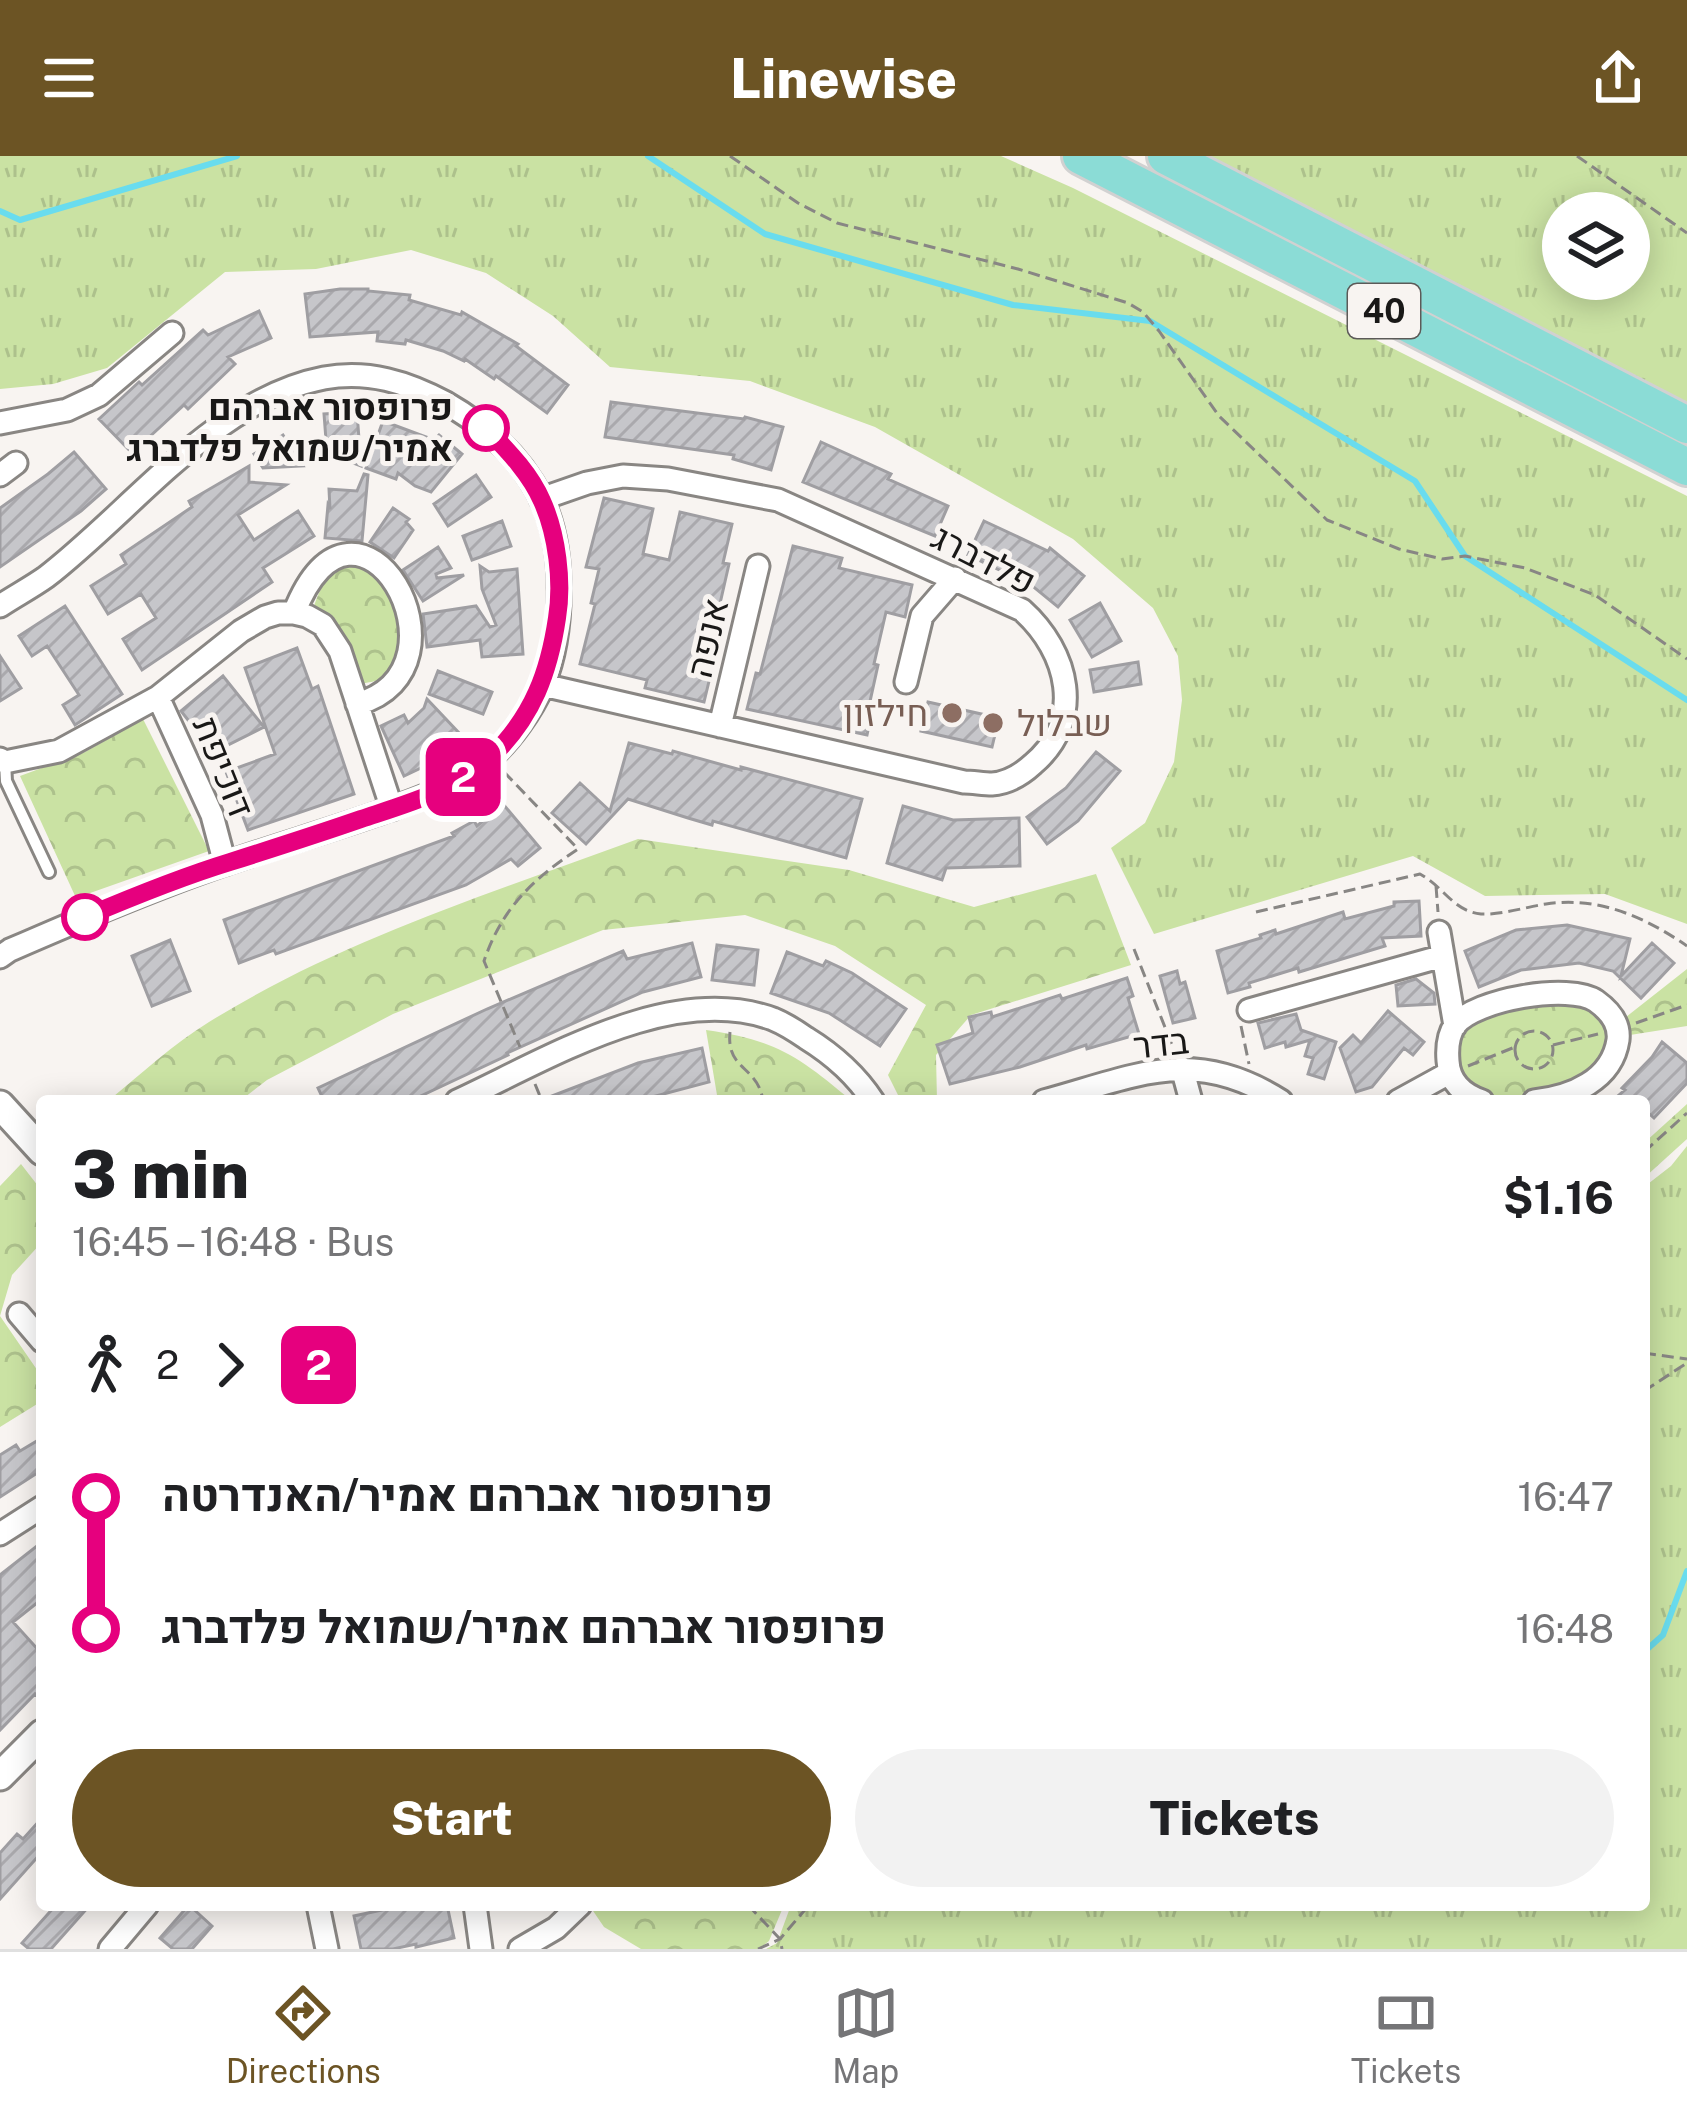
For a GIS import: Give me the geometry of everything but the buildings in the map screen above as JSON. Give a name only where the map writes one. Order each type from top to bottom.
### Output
[{"type":"highway","points":[[1071,156],[1139,185]]},
{"type":"highway","name":"40","points":[[1081,156],[1687,467]]},
{"type":"highway","name":"40","points":[[1166,156],[1687,425]]},
{"type":"street","points":[[0,423],[67,410],[99,395],[172,333]]},
{"type":"street","points":[[0,606],[46,577],[226,421],[279,391],[327,377],[376,376],[417,387],[452,406],[486,428],[513,456],[541,499],[550,524],[560,604],[543,685],[490,758],[448,787],[122,901],[0,957]]},
{"type":"street","name":"פלדברג","points":[[541,499],[623,476],[668,479],[778,500],[1022,610],[1053,648],[1066,706],[1057,739],[1018,777],[993,784],[964,782],[543,685]]},
{"type":"street","points":[[294,613],[304,587],[331,558],[358,554],[392,578],[409,611],[410,650],[393,682],[371,700],[357,704]]},
{"type":"street","name":"אנפה","points":[[720,726],[758,566]]},
{"type":"street","points":[[906,682],[922,616],[955,578]]},
{"type":"street","points":[[3,760],[58,751],[158,697],[253,624],[278,613],[294,613],[323,625],[332,635],[392,809]]},
{"type":"street","name":"דוכיפת","points":[[158,697],[204,796],[225,864]]},
{"type":"street","points":[[1439,932],[1455,1026]]},
{"type":"street","points":[[1249,1010],[1443,956]]},
{"type":"street","points":[[1467,1095],[1449,1073],[1448,1041],[1469,1013],[1514,998],[1589,996],[1614,1018],[1619,1029],[1614,1058],[1588,1085],[1562,1095]]},
{"type":"street","points":[[470,1095],[620,1026],[701,1008],[775,1020],[825,1049],[869,1095]]},
{"type":"street","points":[[1181,1068],[1189,1095]]},
{"type":"street","name":"בדר","points":[[1066,1095],[1181,1068],[1218,1072],[1271,1095]]},
{"type":"street","points":[[1409,1095],[1449,1073]]},
{"type":"street","points":[[0,1105],[36,1144]]},
{"type":"street","points":[[19,1314],[36,1333]]},
{"type":"street","points":[[0,1534],[36,1511]]},
{"type":"street","points":[[3,1767],[36,1739]]},
{"type":"street","points":[[110,1949],[143,1911]]},
{"type":"street","points":[[319,1911],[327,1949]]},
{"type":"street","points":[[477,1911],[481,1949]]},
{"type":"street","points":[[520,1949],[556,1928],[574,1911]]},
{"type":"lane","points":[[3,760],[6,781],[49,872]]},
{"type":"path","points":[[730,156],[798,203],[837,223],[1018,269],[1128,303],[1159,331],[1219,416],[1327,520],[1399,549],[1442,559],[1465,556],[1543,574],[1595,595],[1687,659]]},
{"type":"path","points":[[1577,156],[1687,233]]},
{"type":"path","points":[[490,758],[578,849],[520,896],[494,932],[484,961],[540,1095]]},
{"type":"path","points":[[1256,912],[1420,874],[1436,882],[1458,908],[1481,914],[1553,903],[1596,904],[1621,910],[1687,946]]},
{"type":"path","points":[[1436,882],[1439,932]]},
{"type":"path","points":[[1134,949],[1181,1068]]},
{"type":"path","points":[[1553,1045],[1687,1005]]},
{"type":"path","points":[[1249,1010],[1238,1012],[1254,1084]]},
{"type":"path","points":[[734,1011],[728,1047],[731,1057],[752,1075],[762,1095]]},
{"type":"path","points":[[1449,1073],[1515,1047],[1520,1037],[1533,1030],[1547,1035],[1553,1045],[1549,1063],[1532,1069],[1519,1061],[1515,1047]]},
{"type":"path","points":[[1650,1147],[1687,1113]]},
{"type":"path","points":[[1650,1354],[1687,1361]]},
{"type":"path","points":[[1650,1387],[1687,1361]]},
{"type":"path","points":[[754,1911],[780,1939],[782,1949]]},
{"type":"path","points":[[758,1949],[780,1939],[804,1911]]},
{"type":"green space","points":[[0,156],[1001,156],[1073,188],[1687,496],[1687,924],[1605,894],[1485,896],[1413,856],[1154,934],[1111,848],[1145,823],[1174,762],[1182,700],[1178,656],[1153,608],[1073,539],[875,427],[750,381],[610,367],[553,316],[486,273],[411,250],[316,269],[225,272],[107,368],[53,384],[0,389]]},
{"type":"green space","points":[[1196,156],[1687,156],[1687,405]]},
{"type":"green space","points":[[349,565],[382,583],[395,605],[401,632],[391,670],[381,679],[362,684],[340,628],[313,609],[325,582]]},
{"type":"green space","points":[[143,719],[209,851],[76,898],[20,776],[85,752]]},
{"type":"green space","points":[[638,839],[849,870],[974,907],[1096,874],[1131,965],[971,1015],[936,1055],[937,1095],[898,1095],[888,1075],[926,1005],[835,946],[745,915],[603,930],[393,1014],[267,1080],[248,1095],[115,1095],[196,1031],[259,993],[418,920]]},
{"type":"green space","points":[[1687,969],[1687,1026],[1630,1035],[1626,1017]]},
{"type":"green space","points":[[1572,1000],[1586,1003],[1611,1030],[1607,1055],[1585,1079],[1544,1093],[1488,1095],[1472,1090],[1454,1057],[1460,1030],[1490,1011]]},
{"type":"green space","points":[[706,1030],[769,1045],[844,1095],[717,1095]]},
{"type":"green space","points":[[1687,1104],[1687,1139],[1650,1173],[1650,1138]]},
{"type":"green space","points":[[1687,1146],[1687,1949],[766,1949],[777,1943],[789,1911],[1650,1911],[1650,1182]]},
{"type":"green space","points":[[21,1164],[36,1183],[36,1249],[12,1275],[0,1316],[0,1186]]},
{"type":"green space","points":[[0,1316],[36,1368],[36,1405],[0,1427]]},
{"type":"green space","points":[[593,1911],[782,1911],[769,1941],[759,1949],[641,1949],[604,1927]]},
{"type":"waterway","points":[[0,211],[20,220],[237,156]]},
{"type":"waterway","points":[[648,156],[765,234],[1013,305],[1150,321],[1415,481],[1465,556],[1687,700]]},
{"type":"waterway","points":[[1650,1647],[1663,1635],[1687,1571]]},
{"type":"bus line","name":"2","points":[[85,917],[448,787],[490,758],[518,725],[543,685],[553,644],[560,604],[557,562],[541,499],[513,456],[486,428]]},
{"type":"place","name":"פרופסור אברהם אמיר/שמואל פלדברג","points":[[486,428]]},
{"type":"place","name":"חילזון","points":[[952,713]]},
{"type":"place","name":"שבלול","points":[[993,723]]}]
